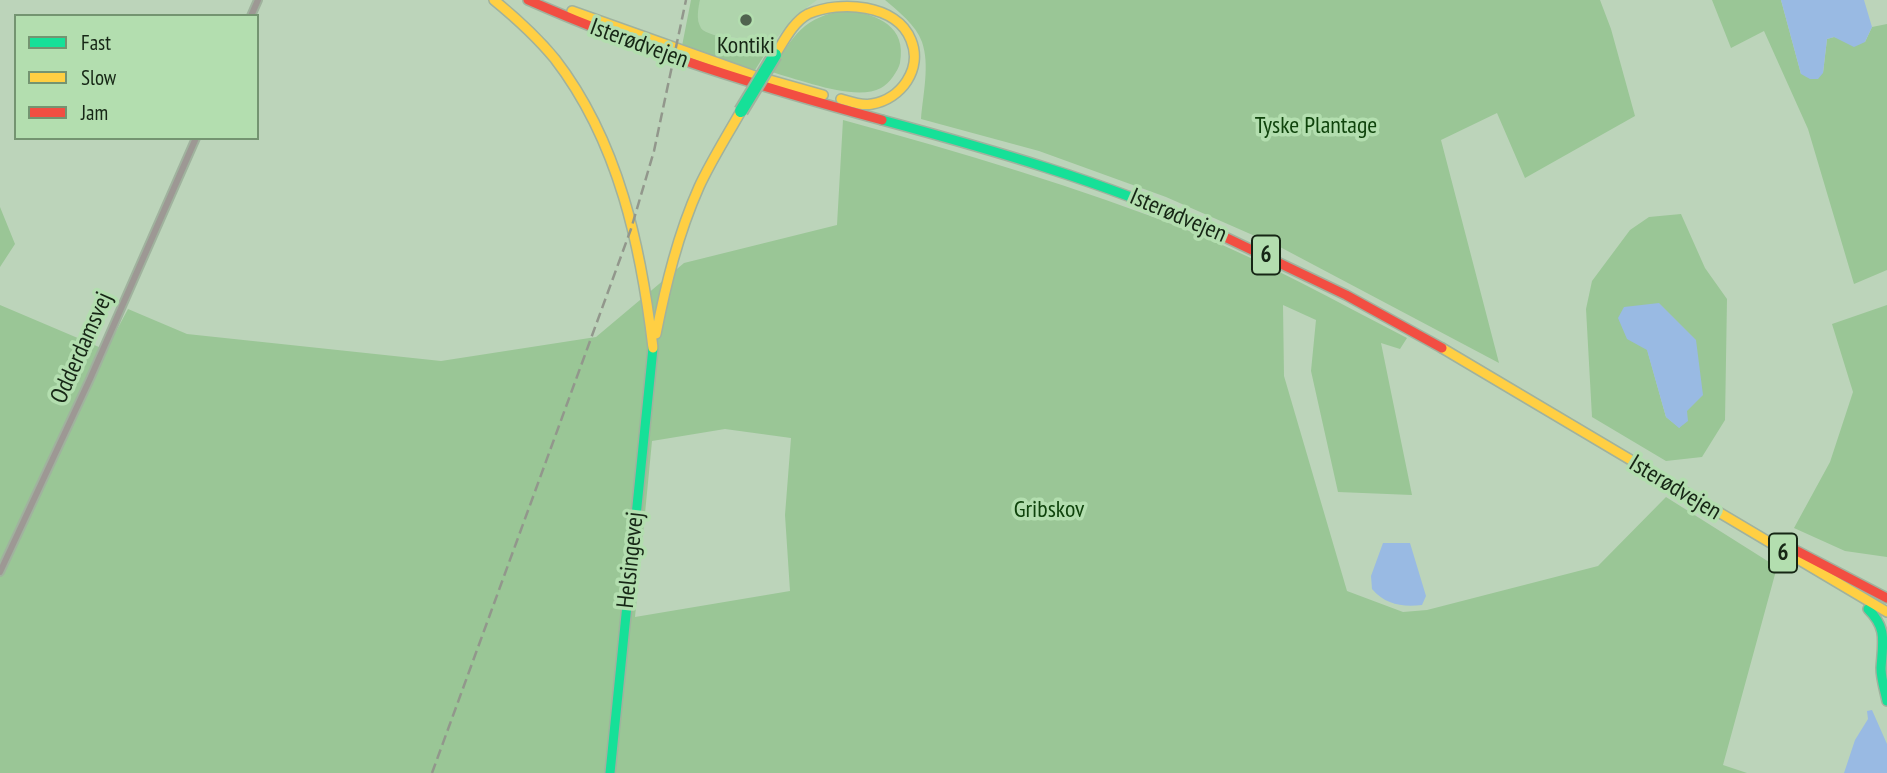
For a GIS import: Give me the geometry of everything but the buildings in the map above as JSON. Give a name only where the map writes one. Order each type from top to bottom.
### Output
[{"type":"main road","points":[[494,0],[527,27],[561,68],[599,131],[621,189],[640,260],[653,348]]},
{"type":"main road","name":"Isterødvejen","points":[[528,0],[698,66],[763,87],[1048,167],[1198,223],[1341,292],[1461,359],[1839,586],[1887,612]]},
{"type":"main road","points":[[542,0],[752,75],[854,103],[871,105],[887,100],[901,90],[911,76],[915,59],[913,42],[905,27],[892,15],[877,6],[850,1],[823,5],[807,14],[794,27],[775,55],[741,111],[699,186],[675,252],[653,348]]},
{"type":"main road","name":"Helsingevej","points":[[610,773],[653,348]]},
{"type":"main road","points":[[1727,519],[1758,530],[1887,598]]},
{"type":"main road","points":[[1839,586],[1857,603],[1881,618],[1886,631],[1881,671],[1887,701]]},
{"type":"street","name":"Odderdamsvej","points":[[0,572],[90,379],[195,140]]},
{"type":"shaded area","name":"Kontiki","points":[[700,0],[817,0],[798,14],[772,43],[708,34],[699,26],[697,11]]},
{"type":"green space","points":[[691,0],[700,0],[698,22],[706,32],[723,37],[772,43],[755,70],[682,46]]},
{"type":"green space","name":"Tyske Plantage","points":[[885,0],[1600,0],[1611,29],[1635,116],[1525,178],[1497,113],[1441,140],[1499,363],[1280,247],[1166,197],[1039,151],[921,119],[926,70],[922,42],[911,24]]},
{"type":"green space","points":[[1712,0],[1781,0],[1801,74],[1823,73],[1827,39],[1834,37],[1865,42],[1872,27],[1887,24],[1887,270],[1854,284],[1808,129],[1764,31],[1731,48]]},
{"type":"green space","points":[[848,10],[879,19],[895,31],[901,50],[900,63],[893,77],[884,86],[870,92],[842,91],[771,72],[801,30],[820,17]]},
{"type":"green space","name":"Gribskov","points":[[843,120],[1019,171],[1192,232],[1274,269],[1407,338],[1400,349],[1381,343],[1412,495],[1338,492],[1311,371],[1316,320],[1283,305],[1284,376],[1347,591],[1403,612],[1427,610],[1598,566],[1666,497],[1777,567],[1723,765],[1747,773],[0,773],[0,305],[106,350],[128,309],[187,334],[441,361],[596,337],[684,263],[837,225]],"holes":[[[725,429],[791,438],[785,515],[790,591],[635,617],[652,441]]]},
{"type":"green space","points":[[0,207],[15,244],[0,267]]},
{"type":"green space","points":[[1681,214],[1705,268],[1727,299],[1725,420],[1702,457],[1666,461],[1592,417],[1586,309],[1592,281],[1630,230],[1649,217]],"holes":[[[1647,349],[1680,428],[1666,417]]]},
{"type":"green space","points":[[1887,305],[1887,557],[1845,551],[1794,528],[1830,462],[1853,392],[1832,324]]},
{"type":"water","points":[[1781,0],[1864,0],[1872,27],[1865,42],[1854,47],[1834,37],[1827,39],[1823,73],[1818,79],[1810,79],[1801,74]]},
{"type":"water","points":[[1659,303],[1696,340],[1703,395],[1687,411],[1688,421],[1679,428],[1666,417],[1647,350],[1627,339],[1618,318],[1624,307]]},
{"type":"water","points":[[1383,543],[1410,543],[1426,596],[1422,605],[1395,604],[1383,599],[1372,589],[1371,576]]},
{"type":"water","points":[[1872,710],[1887,744],[1887,773],[1844,773],[1855,740],[1868,719],[1867,711]]},
{"type":"railway","points":[[432,773],[631,229],[654,151],[686,0]]},
{"type":"traffic: fast","points":[[741,111],[775,55]]},
{"type":"traffic: fast","points":[[882,120],[1046,168],[1127,196],[1206,228]]},
{"type":"traffic: fast","points":[[610,773],[653,348]]},
{"type":"traffic: fast","points":[[1868,609],[1881,629],[1881,672],[1887,701]]},
{"type":"traffic: slow","points":[[494,0],[526,28],[555,59],[596,125],[624,197],[634,234],[653,348]]},
{"type":"traffic: slow","points":[[775,55],[798,22],[808,14],[821,10],[836,7],[866,8],[894,19],[904,28],[914,51],[912,72],[907,81],[892,96],[872,104],[841,99]]},
{"type":"traffic: slow","points":[[572,11],[752,75],[823,95]]},
{"type":"traffic: slow","points":[[656,334],[673,259],[685,223],[699,187],[741,111]]},
{"type":"traffic: slow","points":[[1442,348],[1887,612]]},
{"type":"traffic: jam","points":[[528,0],[615,36],[703,67],[882,120]]},
{"type":"traffic: jam","points":[[1206,228],[1346,295],[1442,348]]},
{"type":"traffic: jam","points":[[1776,540],[1887,598]]},
{"type":"place","name":"Kontiki","points":[[746,20]]}]
